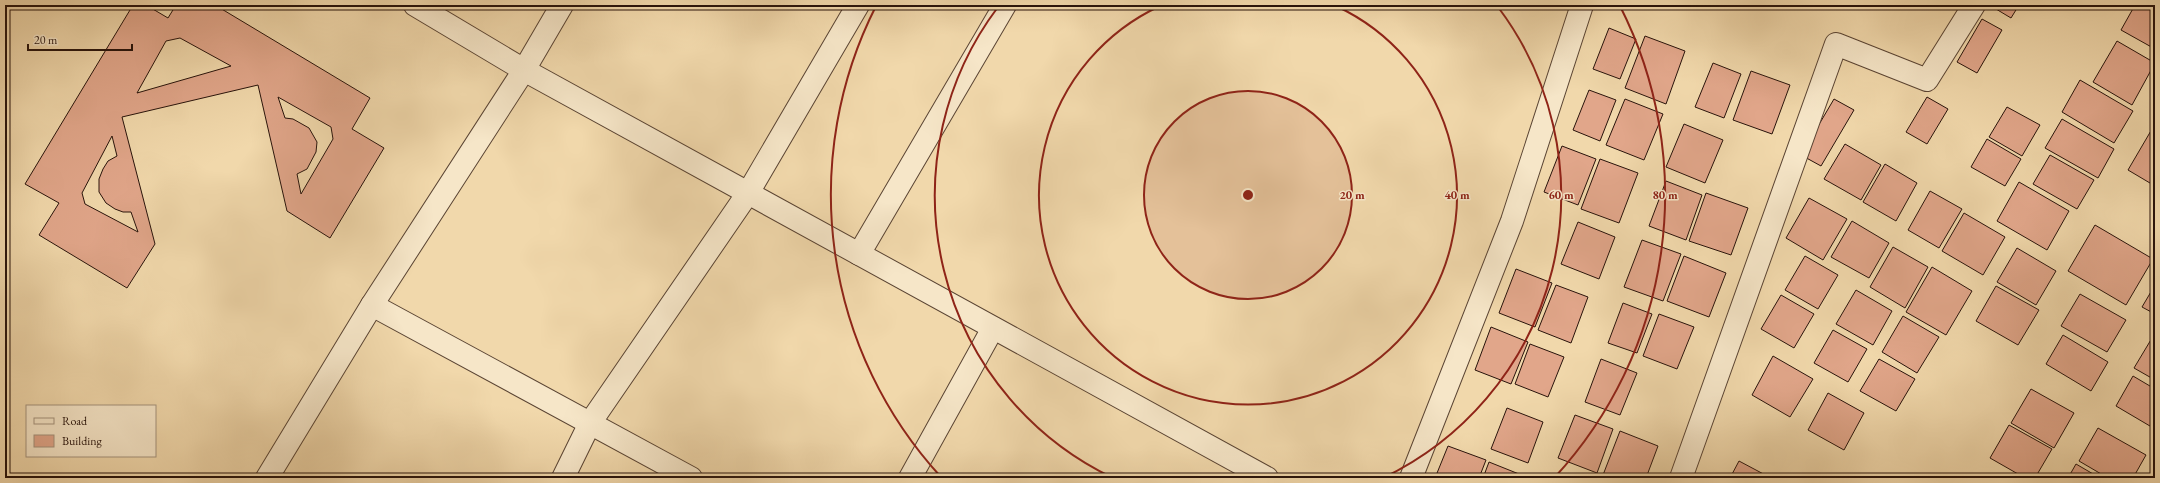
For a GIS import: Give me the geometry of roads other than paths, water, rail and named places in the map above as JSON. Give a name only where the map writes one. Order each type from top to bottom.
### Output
[{"type":"street","points":[[415,5],[524,70],[1267,478]]},
{"type":"street","points":[[267,478],[372,305],[524,70],[562,5]]},
{"type":"street","points":[[563,478],[590,423],[748,193],[858,5]]},
{"type":"street","points":[[1411,478],[1512,221],[1582,5]]},
{"type":"street","points":[[1681,478],[1836,44],[1927,80],[1974,5]]},
{"type":"street","points":[[859,254],[998,8]]},
{"type":"street","points":[[372,305],[691,478]]},
{"type":"street","points":[[910,478],[993,328]]}]
